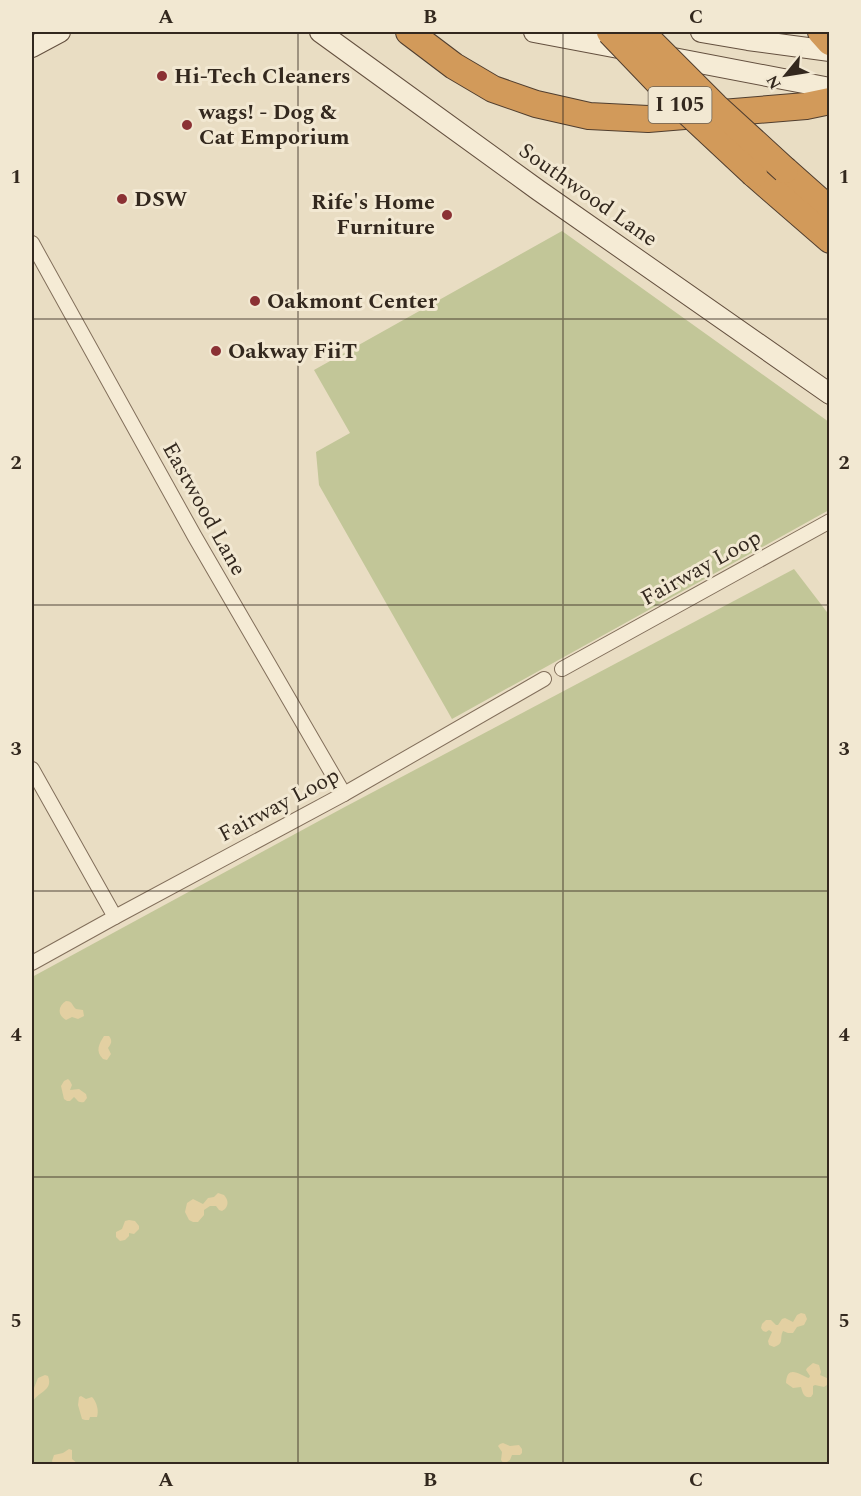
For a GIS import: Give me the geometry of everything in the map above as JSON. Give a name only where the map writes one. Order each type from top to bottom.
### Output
[{"type":"highway","points":[[409,32],[454,66],[493,89],[536,104],[589,116],[648,119],[806,106],[830,101]]},
{"type":"highway","name":"I 105","points":[[610,32],[679,104],[754,174],[830,240]]},
{"type":"highway","name":"I 105","points":[[640,32],[691,83],[830,210]]},
{"type":"highway","points":[[821,32],[830,42]]},
{"type":"main road","points":[[32,47],[60,32]]},
{"type":"main road","name":"Southwood Lane","points":[[320,32],[538,190],[830,394]]},
{"type":"main road","points":[[534,32],[830,88]]},
{"type":"main road","points":[[701,32],[830,51]]},
{"type":"street","name":"Eastwood Lane","points":[[32,243],[195,537],[344,794]]},
{"type":"street","name":"Fairway Loop","points":[[562,669],[830,521]]},
{"type":"street","name":"Fairway Loop","points":[[32,963],[344,794],[544,679]]},
{"type":"street","points":[[32,769],[115,916]]},
{"type":"green space","points":[[562,231],[829,422],[829,510],[452,719],[319,485],[316,452],[350,433],[314,370]]},
{"type":"green space","points":[[794,569],[830,616],[829,1464],[32,1464],[32,977],[341,809]]},
{"type":"sand","points":[[66,1001],[76,1009],[83,1010],[84,1016],[78,1019],[63,1018],[60,1010],[61,1005]]},
{"type":"sand","points":[[104,1036],[109,1036],[111,1041],[108,1048],[111,1054],[107,1060],[103,1059],[98,1050]]},
{"type":"sand","points":[[68,1079],[72,1085],[70,1090],[79,1089],[86,1094],[87,1098],[84,1102],[79,1102],[74,1097],[70,1101],[64,1099],[61,1086]]},
{"type":"sand","points":[[218,1193],[224,1195],[226,1199],[225,1209],[222,1211],[216,1206],[210,1206],[204,1210],[204,1215],[198,1222],[189,1220],[185,1212],[187,1203],[193,1199],[203,1204],[208,1198]]},
{"type":"sand","points":[[125,1221],[135,1221],[139,1229],[134,1234],[129,1233],[125,1240],[120,1241],[116,1237],[116,1232],[122,1229]]},
{"type":"sand","points":[[801,1313],[805,1314],[807,1319],[804,1325],[797,1327],[793,1333],[783,1331],[779,1344],[774,1347],[769,1345],[768,1341],[772,1332],[763,1331],[761,1328],[766,1320],[771,1320],[776,1325],[785,1318],[793,1322]]},
{"type":"sand","points":[[813,1363],[819,1365],[820,1375],[827,1378],[827,1385],[813,1386],[813,1394],[811,1397],[806,1397],[801,1387],[793,1388],[786,1383],[787,1377],[795,1372],[809,1378],[806,1370]]},
{"type":"sand","points":[[48,1376],[49,1385],[32,1404],[32,1389],[38,1378]]},
{"type":"sand","points":[[81,1396],[94,1399],[98,1412],[97,1417],[90,1417],[89,1420],[82,1419],[78,1405]]},
{"type":"sand","points":[[503,1443],[510,1446],[519,1445],[522,1453],[512,1455],[510,1460],[504,1464],[501,1460],[502,1452],[498,1446]]},
{"type":"sand","points":[[72,1450],[72,1459],[78,1464],[53,1464],[54,1455]]},
{"type":"place","name":"Hi-Tech Cleaners","points":[[162,76]]},
{"type":"place","name":"wags! - Dog & Cat Emporium","points":[[187,125]]},
{"type":"place","name":"DSW","points":[[122,199]]},
{"type":"place","name":"Rife's Home Furniture","points":[[447,215]]},
{"type":"place","name":"Oakmont Center","points":[[255,301]]},
{"type":"place","name":"Oakway FiiT","points":[[216,351]]}]
